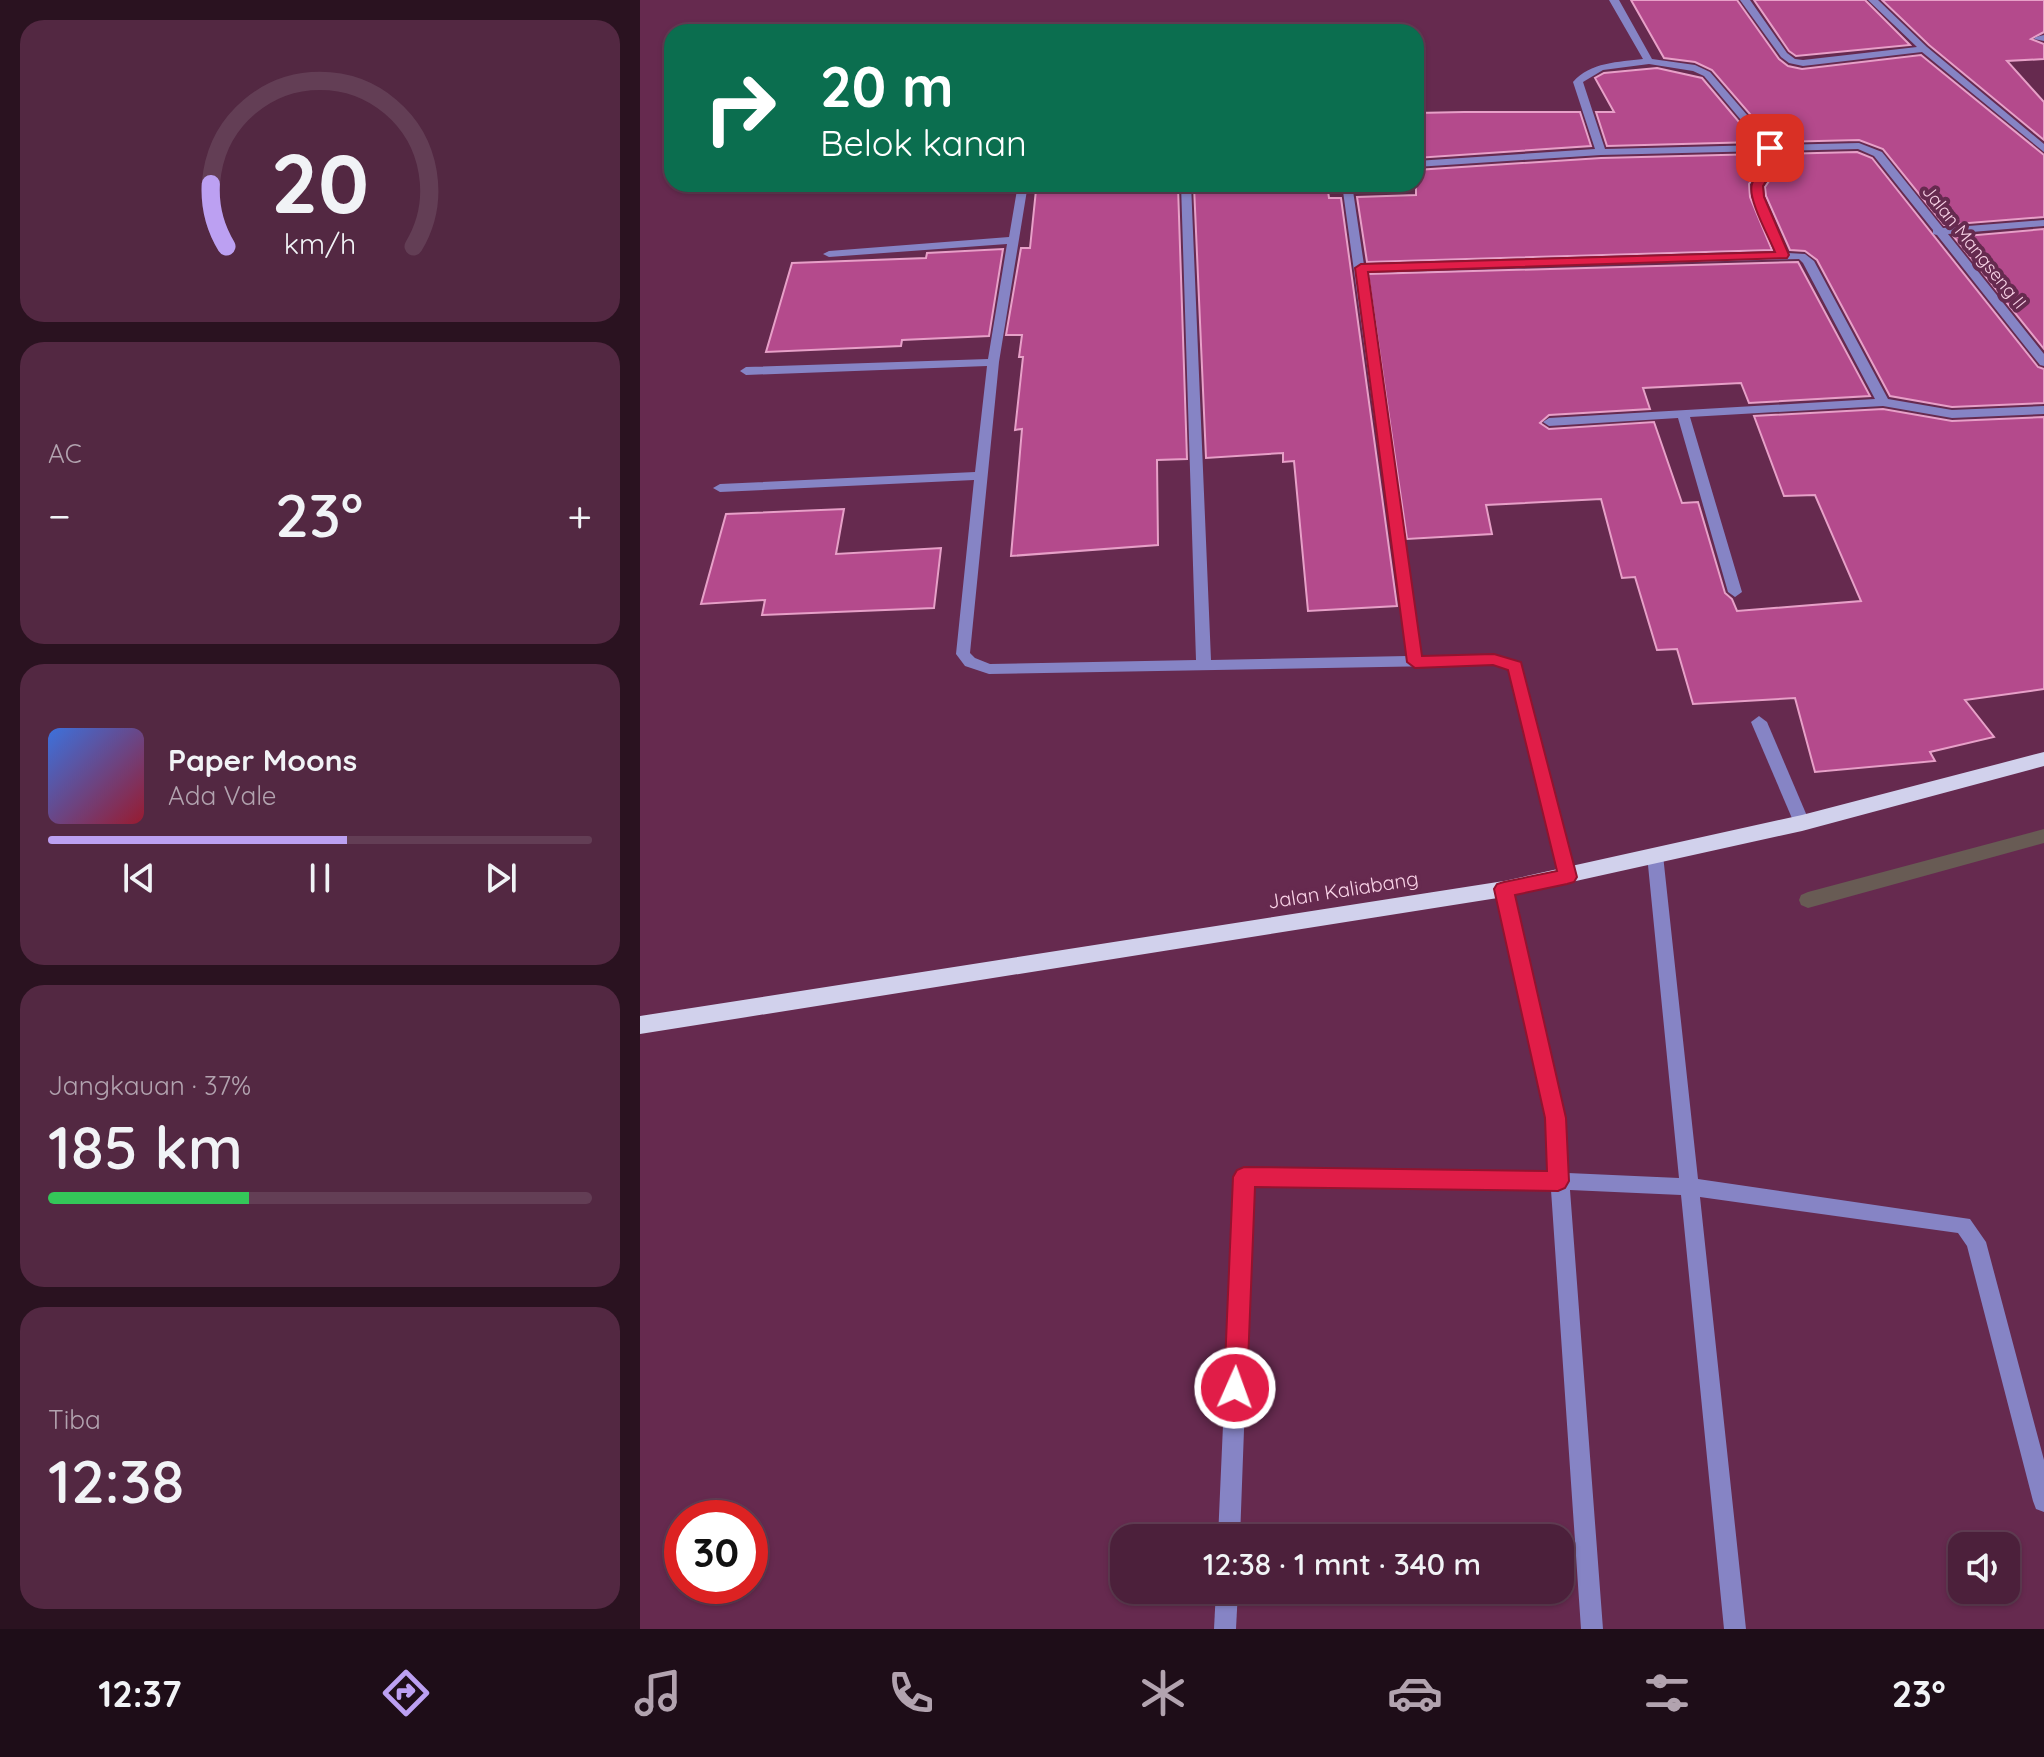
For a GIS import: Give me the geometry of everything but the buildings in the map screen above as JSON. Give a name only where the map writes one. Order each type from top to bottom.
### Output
[{"type":"main road","name":"Jalan Kaliabang","points":[[640,1025],[1504,889],[1802,823],[2044,759]]},
{"type":"street","points":[[1614,0],[1649,61]]},
{"type":"street","points":[[1745,0],[1784,55],[1792,61],[1803,63],[1924,49]]},
{"type":"street","points":[[1873,0],[1924,49],[2044,149]]},
{"type":"street","points":[[1601,152],[1578,82],[1581,76],[1649,61],[1695,68],[1707,74],[1770,148],[1767,170],[1757,186],[1758,197],[1783,255]]},
{"type":"street","name":"Jalan Mangseng II","points":[[1770,148],[1859,146],[1878,154],[1937,232],[2044,362]]},
{"type":"street","points":[[1424,163],[1601,152],[1770,148]]},
{"type":"street","points":[[1021,192],[993,362],[963,654],[970,662],[989,669],[1494,660],[1515,667],[1567,877]]},
{"type":"street","points":[[1186,192],[1204,667]]},
{"type":"street","points":[[1348,192],[1415,662]]},
{"type":"street","points":[[1937,232],[2044,223]]},
{"type":"street","points":[[829,254],[1012,240]]},
{"type":"street","points":[[1361,268],[1801,256],[1808,261],[1883,402]]},
{"type":"street","points":[[746,371],[993,362]]},
{"type":"street","points":[[1549,422],[1883,402],[1952,414],[2044,410]]},
{"type":"street","points":[[1683,414],[1735,592]]},
{"type":"street","points":[[720,488],[980,476]]},
{"type":"street","points":[[1759,722],[1802,823]]},
{"type":"street","points":[[1655,855],[1735,1629]]},
{"type":"street","points":[[1504,889],[1555,1118],[1592,1629]]},
{"type":"street","points":[[1230,1524],[1244,1177],[1558,1181],[1689,1187],[1963,1225],[1976,1242],[2044,1501]]},
{"type":"street","points":[[1225,1629],[1226,1604]]},
{"type":"waterway","points":[[1808,900],[2044,836]]},
{"type":"route","points":[[1235,1388],[1244,1177],[1558,1181],[1555,1118],[1504,889],[1567,877],[1515,667],[1494,660],[1415,662],[1361,268],[1783,255],[1758,197],[1757,186],[1767,170],[1770,148]]}]
